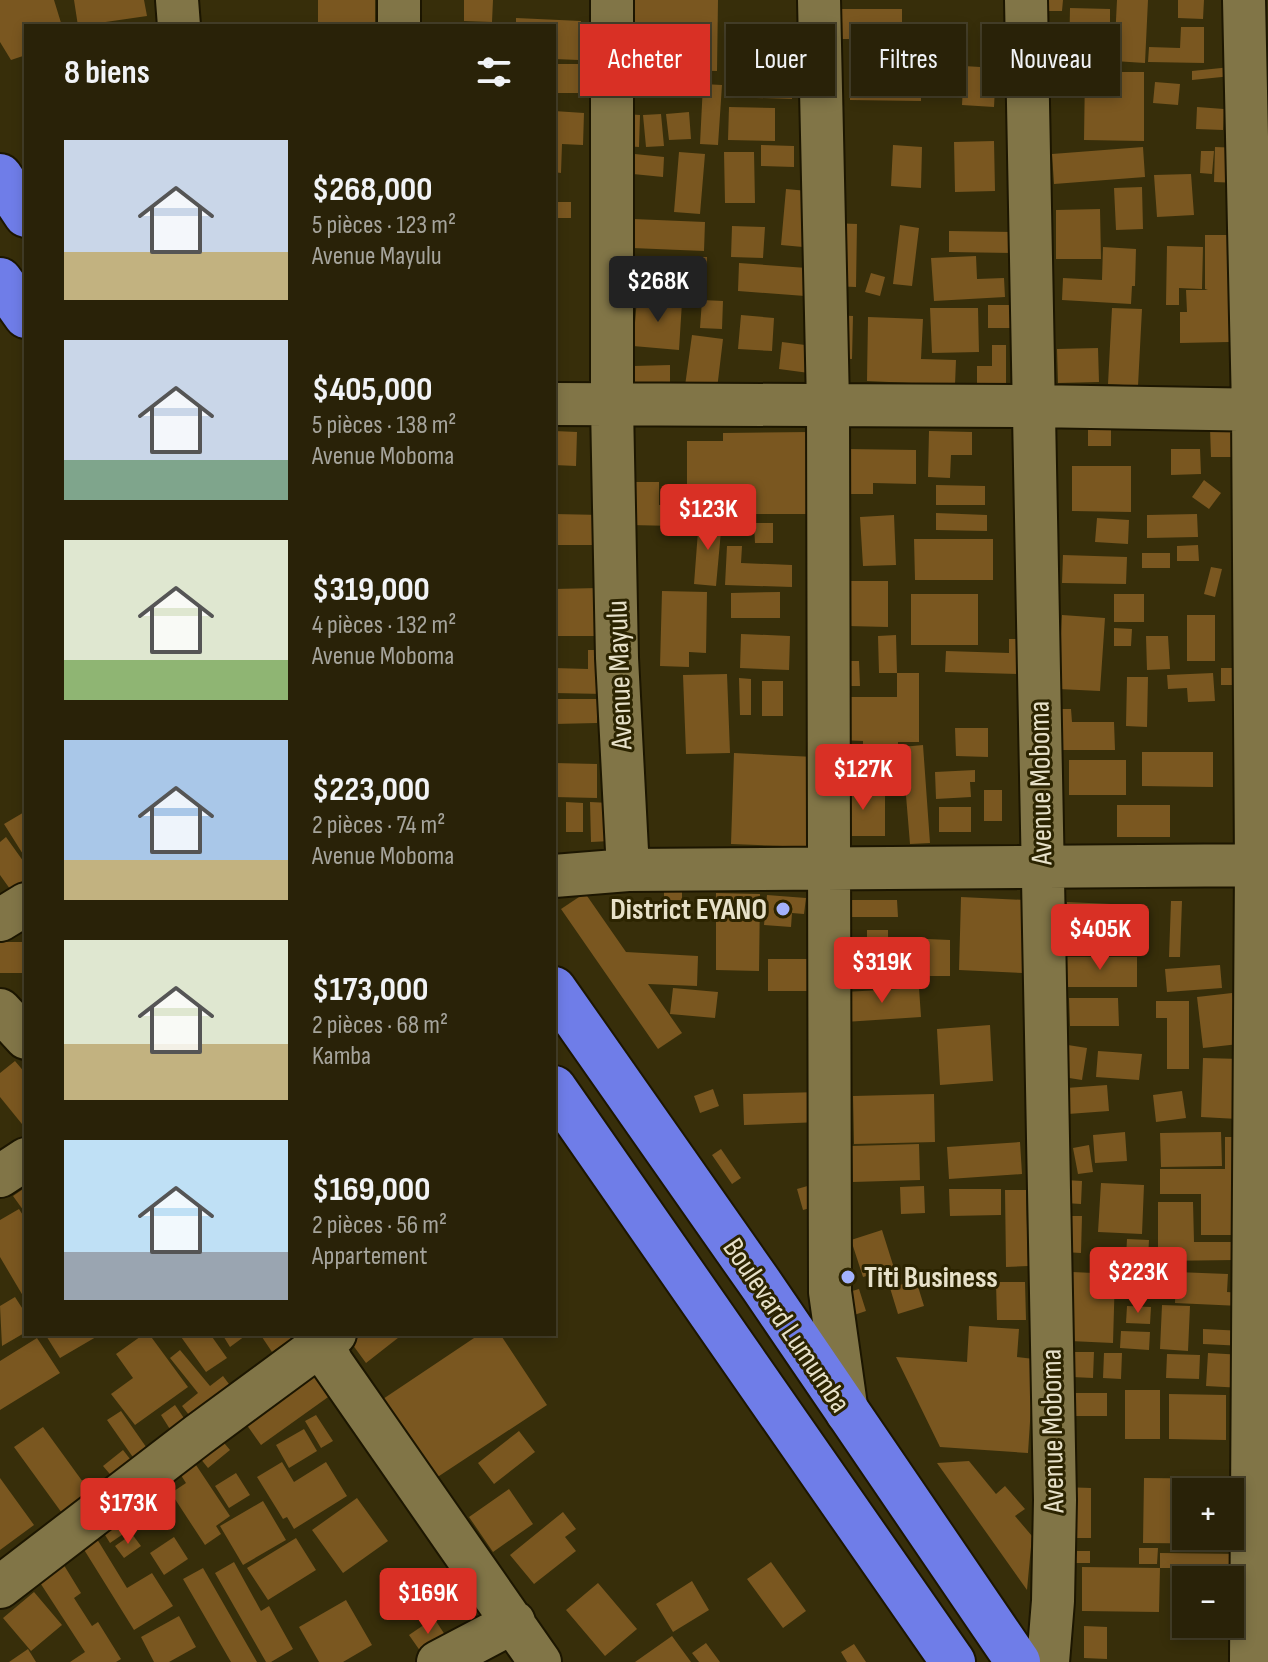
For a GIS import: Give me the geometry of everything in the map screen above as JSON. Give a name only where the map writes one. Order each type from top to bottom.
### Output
[{"type":"highway","points":[[0,176],[24,212]]},
{"type":"highway","points":[[0,280],[24,313]]},
{"type":"highway","name":"Boulevard Lumumba","points":[[556,992],[762,1286],[1018,1662]]},
{"type":"highway","name":"Boulevard Lumumba","points":[[556,1091],[953,1662]]},
{"type":"highway","points":[[716,1324],[762,1286]]},
{"type":"street","points":[[177,0],[179,24]]},
{"type":"street","points":[[399,0],[399,24]]},
{"type":"street","name":"Avenue Mayulu","points":[[612,0],[612,406],[617,658],[628,870]]},
{"type":"street","points":[[819,0],[828,404],[830,1292],[847,1413]]},
{"type":"street","name":"Avenue Moboma","points":[[1026,0],[1055,1500],[1048,1662]]},
{"type":"street","points":[[1244,0],[1261,410],[1262,865],[1251,1662]]},
{"type":"street","points":[[556,404],[1261,410]]},
{"type":"street","points":[[556,876],[628,870],[1262,865]]},
{"type":"street","points":[[0,920],[24,905]]},
{"type":"street","points":[[0,1010],[24,1036]]},
{"type":"street","points":[[0,1176],[24,1160]]},
{"type":"street","points":[[0,1587],[325,1337],[332,1363],[540,1662]]},
{"type":"street","points":[[438,1662],[514,1622]]},
{"type":"building","points":[[0,0],[54,0],[61,24],[24,24],[24,56],[11,60],[0,42]]},
{"type":"building","points":[[74,0],[144,0],[147,16],[78,24]]},
{"type":"building","points":[[318,0],[375,0],[375,24],[318,24]]},
{"type":"building","points":[[464,0],[493,0],[492,22],[464,21]]},
{"type":"building","points":[[626,0],[718,0],[717,71],[710,71],[710,24],[626,24]]},
{"type":"building","points":[[1048,0],[1063,0],[1062,11],[1047,11]]},
{"type":"building","points":[[1117,0],[1148,0],[1145,63],[1120,61],[1120,24],[1116,24]]},
{"type":"building","points":[[1178,0],[1204,0],[1203,19],[1178,18]]},
{"type":"building","points":[[1070,8],[1110,9],[1110,24],[1070,24]]},
{"type":"building","points":[[835,9],[902,9],[902,24],[851,24],[851,39],[835,39]]},
{"type":"building","points":[[516,18],[581,21],[579,60],[556,59],[556,24],[516,24]]},
{"type":"building","points":[[1181,27],[1204,27],[1204,63],[1148,62],[1149,47],[1180,48]]},
{"type":"building","points":[[725,60],[726,96],[792,96],[792,99],[724,97]]},
{"type":"building","points":[[556,64],[580,64],[580,93],[556,93]]},
{"type":"building","points":[[850,65],[851,96],[921,96],[921,101],[850,100]]},
{"type":"building","points":[[966,66],[982,67],[982,96],[995,96],[994,107],[962,105],[962,96],[966,96]]},
{"type":"building","points":[[1231,67],[1232,76],[1192,80],[1192,71]]},
{"type":"building","points":[[1120,72],[1144,72],[1144,141],[1084,140],[1085,96],[1120,96]]},
{"type":"building","points":[[1155,82],[1180,84],[1178,105],[1153,103]]},
{"type":"building","points":[[710,84],[722,85],[718,145],[700,144],[702,96],[710,96]]},
{"type":"building","points":[[729,107],[775,108],[775,141],[728,140]]},
{"type":"building","points":[[1197,107],[1224,109],[1223,130],[1196,129]]},
{"type":"building","points":[[556,111],[584,113],[583,145],[562,144],[561,173],[556,172]]},
{"type":"building","points":[[689,112],[691,139],[669,140],[666,114]]},
{"type":"building","points":[[624,114],[640,115],[639,147],[623,146]]},
{"type":"building","points":[[661,114],[664,146],[646,147],[643,115]]},
{"type":"building","points":[[994,141],[995,191],[955,192],[954,142]]},
{"type":"building","points":[[761,145],[794,146],[794,167],[761,166]]},
{"type":"building","points":[[893,145],[922,147],[921,188],[891,186]]},
{"type":"building","points":[[1143,147],[1145,177],[1054,184],[1052,154]]},
{"type":"building","points":[[1215,147],[1241,148],[1240,183],[1214,182]]},
{"type":"building","points":[[1201,151],[1214,151],[1212,174],[1200,173]]},
{"type":"building","points":[[679,152],[705,154],[700,214],[674,212]]},
{"type":"building","points":[[724,152],[754,152],[755,203],[725,203]]},
{"type":"building","points":[[625,153],[664,157],[663,177],[623,173]]},
{"type":"building","points":[[1191,174],[1194,215],[1157,217],[1154,175]]},
{"type":"building","points":[[1142,187],[1143,229],[1116,230],[1114,188]]},
{"type":"building","points":[[786,189],[808,191],[803,247],[781,245]]},
{"type":"building","points":[[556,202],[571,202],[571,218],[556,218]]},
{"type":"building","points":[[1100,209],[1101,259],[1056,259],[1056,210]]},
{"type":"building","points":[[633,219],[705,222],[704,251],[632,248]]},
{"type":"building","points":[[832,223],[857,224],[856,287],[830,286]]},
{"type":"building","points":[[900,225],[919,228],[912,286],[893,284]]},
{"type":"building","points":[[732,226],[765,227],[763,258],[731,257]]},
{"type":"building","points":[[949,231],[1013,232],[1012,253],[949,252]]},
{"type":"building","points":[[1205,235],[1235,235],[1237,339],[1229,338],[1229,342],[1180,343],[1180,312],[1187,312],[1186,290],[1208,290],[1205,289]]},
{"type":"building","points":[[1167,246],[1203,247],[1202,289],[1179,288],[1179,305],[1166,305]]},
{"type":"building","points":[[1103,247],[1136,249],[1131,304],[1062,300],[1063,278],[1102,280]]},
{"type":"building","points":[[628,256],[707,257],[707,284],[628,282]]},
{"type":"building","points":[[976,256],[977,279],[1004,278],[1005,297],[934,301],[931,258]]},
{"type":"building","points":[[739,263],[807,268],[805,296],[738,291]]},
{"type":"building","points":[[871,273],[885,277],[880,296],[865,292]]},
{"type":"building","points":[[637,299],[682,302],[679,350],[633,346]]},
{"type":"building","points":[[702,300],[723,301],[722,329],[700,328]]},
{"type":"building","points":[[988,305],[1012,305],[1012,328],[988,328]]},
{"type":"building","points":[[930,308],[978,308],[979,352],[932,353]]},
{"type":"building","points":[[1112,308],[1142,309],[1138,386],[1108,384]]},
{"type":"building","points":[[741,315],[774,318],[772,351],[738,349]]},
{"type":"building","points":[[832,315],[853,316],[852,359],[831,358]]},
{"type":"building","points":[[868,317],[923,319],[921,359],[956,360],[955,385],[867,381]]},
{"type":"building","points":[[692,335],[723,339],[717,389],[685,386]]},
{"type":"building","points":[[782,342],[813,346],[809,373],[779,369]]},
{"type":"building","points":[[992,345],[1006,345],[1006,388],[977,389],[977,366],[992,366]]},
{"type":"building","points":[[1098,348],[1099,382],[1058,383],[1057,349]]},
{"type":"building","points":[[670,365],[670,385],[633,385],[633,366]]},
{"type":"building","points":[[1088,427],[1111,427],[1111,446],[1088,446]]},
{"type":"building","points":[[1210,428],[1238,428],[1237,457],[1211,457]]},
{"type":"building","points":[[556,431],[577,432],[576,466],[556,465]]},
{"type":"building","points":[[929,431],[972,432],[972,455],[951,455],[950,478],[928,477]]},
{"type":"building","points":[[811,432],[811,514],[723,514],[723,497],[687,497],[687,441],[723,441],[723,433]]},
{"type":"building","points":[[847,449],[916,450],[916,484],[873,483],[873,494],[846,494]]},
{"type":"building","points":[[1171,449],[1200,449],[1201,474],[1171,475]]},
{"type":"building","points":[[1072,466],[1131,466],[1131,512],[1072,511]]},
{"type":"building","points":[[1204,480],[1221,493],[1209,509],[1192,497]]},
{"type":"building","points":[[629,482],[659,482],[659,505],[676,505],[676,526],[629,525]]},
{"type":"building","points":[[936,485],[985,486],[985,505],[936,505]]},
{"type":"building","points":[[936,513],[987,515],[987,531],[936,530]]},
{"type":"building","points":[[556,514],[602,515],[602,545],[556,545]]},
{"type":"building","points":[[1197,514],[1198,537],[1147,538],[1147,515]]},
{"type":"building","points":[[894,515],[896,565],[863,566],[860,517]]},
{"type":"building","points":[[699,518],[722,520],[716,586],[694,584]]},
{"type":"building","points":[[1097,518],[1129,520],[1128,544],[1095,542]]},
{"type":"building","points":[[754,523],[773,523],[773,543],[755,543]]},
{"type":"building","points":[[914,539],[993,539],[993,580],[915,580]]},
{"type":"building","points":[[1198,545],[1199,561],[1177,561],[1177,546]]},
{"type":"building","points":[[727,546],[742,546],[741,563],[792,565],[792,587],[725,585]]},
{"type":"building","points":[[1142,553],[1170,553],[1170,568],[1142,568]]},
{"type":"building","points":[[1063,555],[1127,557],[1126,584],[1062,583]]},
{"type":"building","points":[[1211,567],[1222,569],[1215,597],[1204,594]]},
{"type":"building","points":[[848,581],[888,581],[888,627],[848,626]]},
{"type":"building","points":[[598,588],[599,636],[556,636],[556,589]]},
{"type":"building","points":[[662,591],[707,592],[706,653],[689,652],[689,667],[660,666]]},
{"type":"building","points":[[780,592],[780,618],[731,618],[731,593]]},
{"type":"building","points":[[911,594],[978,594],[978,645],[911,645]]},
{"type":"building","points":[[1114,594],[1144,594],[1144,622],[1114,622]]},
{"type":"building","points":[[1062,615],[1105,618],[1100,691],[1058,689]]},
{"type":"building","points":[[1187,615],[1215,615],[1215,661],[1187,661]]},
{"type":"building","points":[[1114,628],[1132,629],[1131,646],[1114,646]]},
{"type":"building","points":[[741,634],[790,636],[789,670],[740,668]]},
{"type":"building","points":[[896,635],[897,673],[879,673],[878,636]]},
{"type":"building","points":[[1146,636],[1168,636],[1170,669],[1147,670]]},
{"type":"building","points":[[1009,639],[1020,639],[1019,674],[945,672],[946,651],[1009,653]]},
{"type":"building","points":[[588,650],[606,650],[605,694],[556,693],[556,668],[588,669]]},
{"type":"building","points":[[836,661],[859,661],[860,686],[836,686]]},
{"type":"building","points":[[1221,668],[1234,668],[1234,685],[1221,685]]},
{"type":"building","points":[[897,673],[919,673],[919,742],[898,742],[898,764],[863,763],[863,741],[839,740],[839,697],[897,697]]},
{"type":"building","points":[[1213,673],[1215,701],[1188,702],[1187,688],[1168,689],[1167,675]]},
{"type":"building","points":[[727,674],[730,753],[686,754],[683,675]]},
{"type":"building","points":[[1127,677],[1148,677],[1147,727],[1126,726]]},
{"type":"building","points":[[739,678],[751,679],[751,715],[740,715]]},
{"type":"building","points":[[762,681],[783,681],[783,716],[762,716]]},
{"type":"building","points":[[556,699],[597,699],[597,723],[556,724]]},
{"type":"building","points":[[1055,709],[1071,709],[1072,722],[1114,722],[1115,750],[1056,750]]},
{"type":"building","points":[[955,728],[988,728],[988,757],[956,756]]},
{"type":"building","points":[[923,745],[930,843],[910,844],[902,747]]},
{"type":"building","points":[[1142,752],[1213,752],[1213,787],[1142,786]]},
{"type":"building","points":[[734,753],[815,757],[811,847],[731,844]]},
{"type":"building","points":[[1069,760],[1126,760],[1126,795],[1069,795]]},
{"type":"building","points":[[556,763],[597,764],[597,798],[556,797]]},
{"type":"building","points":[[975,770],[975,782],[970,782],[971,797],[936,799],[935,772]]},
{"type":"building","points":[[841,787],[885,788],[885,836],[841,836]]},
{"type":"building","points":[[984,790],[1002,790],[1002,821],[984,821]]},
{"type":"building","points":[[566,802],[583,803],[583,832],[566,832]]},
{"type":"building","points":[[590,802],[610,803],[611,841],[591,842]]},
{"type":"building","points":[[1117,805],[1170,805],[1170,837],[1117,837]]},
{"type":"building","points":[[939,807],[971,807],[971,832],[939,832]]},
{"type":"building","points":[[24,812],[24,856],[4,824]]},
{"type":"building","points":[[6,837],[24,862],[24,889],[15,896],[0,875],[0,842]]},
{"type":"building","points":[[664,884],[682,884],[682,900],[664,900]]},
{"type":"building","points":[[585,893],[626,952],[698,956],[697,986],[648,984],[682,1033],[658,1049],[561,909]]},
{"type":"building","points":[[716,893],[760,894],[759,971],[716,970]]},
{"type":"building","points":[[767,895],[806,898],[804,914],[792,913],[791,927],[764,925]]},
{"type":"building","points":[[961,897],[1025,900],[1023,973],[959,970]]},
{"type":"building","points":[[847,900],[897,900],[898,917],[847,917]]},
{"type":"building","points":[[1171,901],[1182,901],[1180,957],[1169,957]]},
{"type":"building","points":[[1067,902],[1111,904],[1110,944],[1066,943]]},
{"type":"building","points":[[24,914],[24,973],[0,973],[0,942],[23,942]]},
{"type":"building","points":[[867,930],[888,930],[888,949],[867,949]]},
{"type":"building","points":[[927,939],[950,940],[950,976],[927,976]]},
{"type":"building","points":[[845,956],[885,958],[883,986],[843,983]]},
{"type":"building","points":[[1064,957],[1137,957],[1137,987],[1064,987]]},
{"type":"building","points":[[768,959],[811,959],[810,991],[768,991]]},
{"type":"building","points":[[1220,965],[1222,988],[1167,992],[1165,969]]},
{"type":"building","points":[[673,988],[718,992],[715,1018],[670,1014]]},
{"type":"building","points":[[919,988],[921,1017],[845,1022],[843,992]]},
{"type":"building","points":[[1232,993],[1239,1044],[1203,1048],[1197,997]]},
{"type":"building","points":[[1069,998],[1118,998],[1119,1026],[1070,1026]]},
{"type":"building","points":[[1156,1001],[1189,1001],[1189,1069],[1167,1069],[1167,1018],[1156,1018]]},
{"type":"building","points":[[990,1025],[993,1081],[940,1085],[937,1029]]},
{"type":"building","points":[[1055,1043],[1087,1048],[1082,1080],[1050,1075]]},
{"type":"building","points":[[1098,1051],[1142,1054],[1139,1080],[1096,1077]]},
{"type":"building","points":[[1203,1058],[1241,1059],[1238,1119],[1201,1117]]},
{"type":"building","points":[[15,1061],[24,1072],[24,1127],[0,1097],[0,1073]]},
{"type":"building","points":[[1107,1085],[1109,1111],[1068,1114],[1066,1088]]},
{"type":"building","points":[[713,1089],[719,1106],[700,1113],[694,1096]]},
{"type":"building","points":[[1182,1091],[1186,1118],[1156,1122],[1153,1095]]},
{"type":"building","points":[[820,1092],[821,1122],[744,1125],[743,1094]]},
{"type":"building","points":[[934,1094],[935,1142],[854,1144],[853,1096]]},
{"type":"building","points":[[1125,1132],[1127,1161],[1095,1163],[1093,1135]]},
{"type":"building","points":[[1221,1132],[1222,1166],[1161,1167],[1160,1133]]},
{"type":"building","points":[[1225,1137],[1241,1137],[1242,1235],[1201,1235],[1201,1194],[1160,1194],[1160,1169],[1225,1169]]},
{"type":"building","points":[[1020,1142],[1022,1174],[949,1179],[947,1147]]},
{"type":"building","points":[[919,1144],[920,1180],[853,1182],[852,1146]]},
{"type":"building","points":[[1089,1145],[1093,1172],[1078,1174],[1073,1148]]},
{"type":"building","points":[[721,1149],[741,1178],[732,1184],[712,1155]]},
{"type":"building","points":[[1066,1180],[1082,1181],[1081,1204],[1065,1203]]},
{"type":"building","points":[[818,1183],[825,1204],[803,1210],[797,1189]]},
{"type":"building","points":[[1101,1183],[1144,1185],[1142,1234],[1098,1232]]},
{"type":"building","points":[[924,1186],[925,1213],[901,1214],[900,1187]]},
{"type":"building","points":[[24,1188],[24,1211],[13,1196]]},
{"type":"building","points":[[949,1189],[1001,1189],[1001,1215],[950,1216]]},
{"type":"building","points":[[1005,1190],[1026,1190],[1028,1266],[1006,1267]]},
{"type":"building","points":[[1158,1202],[1193,1202],[1194,1242],[1244,1242],[1235,1260],[1158,1261]]},
{"type":"building","points":[[19,1209],[24,1217],[24,1298],[0,1257],[0,1220]]},
{"type":"building","points":[[1065,1216],[1082,1216],[1081,1253],[1064,1252]]},
{"type":"building","points":[[882,1230],[894,1268],[863,1277],[851,1240]]},
{"type":"building","points":[[1127,1239],[1149,1240],[1147,1277],[1125,1276]]},
{"type":"building","points":[[1072,1272],[1115,1274],[1113,1343],[1070,1341]]},
{"type":"building","points":[[1176,1272],[1228,1274],[1227,1292],[1241,1293],[1240,1306],[1175,1303]]},
{"type":"building","points":[[916,1280],[924,1306],[898,1314],[890,1288]]},
{"type":"building","points":[[996,1282],[1025,1282],[1026,1320],[997,1320]]},
{"type":"building","points":[[859,1289],[866,1311],[839,1320],[832,1297]]},
{"type":"building","points":[[15,1297],[24,1311],[24,1333],[2,1346],[0,1306]]},
{"type":"building","points":[[1162,1305],[1190,1306],[1188,1351],[1160,1349]]},
{"type":"building","points":[[1127,1306],[1151,1307],[1150,1324],[1126,1323]]},
{"type":"building","points":[[969,1326],[1019,1329],[1017,1357],[1034,1359],[1028,1453],[940,1447],[896,1357],[967,1362]]},
{"type":"building","points":[[1203,1329],[1244,1331],[1244,1346],[1203,1344]]},
{"type":"building","points":[[1121,1331],[1150,1332],[1149,1350],[1120,1348]]},
{"type":"building","points":[[46,1336],[96,1337],[60,1358]]},
{"type":"building","points":[[141,1336],[150,1336],[188,1387],[135,1425],[111,1394],[133,1378],[116,1354]]},
{"type":"building","points":[[180,1336],[211,1336],[227,1358],[206,1372]]},
{"type":"building","points":[[223,1336],[245,1336],[230,1347]]},
{"type":"building","points":[[261,1336],[295,1336],[272,1352]]},
{"type":"building","points":[[348,1336],[400,1336],[366,1363]]},
{"type":"building","points":[[477,1336],[501,1336],[547,1405],[433,1480],[380,1401]]},
{"type":"building","points":[[37,1338],[60,1373],[0,1410],[0,1361]]},
{"type":"building","points":[[180,1350],[210,1386],[223,1376],[232,1388],[204,1410],[201,1406],[189,1415],[182,1406],[198,1393],[170,1358]]},
{"type":"building","points":[[1073,1352],[1094,1352],[1093,1378],[1072,1377]]},
{"type":"building","points":[[1104,1353],[1122,1353],[1121,1379],[1103,1378]]},
{"type":"building","points":[[1208,1353],[1244,1355],[1243,1388],[1206,1386]]},
{"type":"building","points":[[1167,1354],[1200,1355],[1199,1379],[1166,1378]]},
{"type":"building","points":[[308,1365],[331,1395],[261,1445],[239,1414]]},
{"type":"building","points":[[1125,1390],[1160,1390],[1160,1439],[1125,1439]]},
{"type":"building","points":[[1072,1393],[1107,1393],[1107,1416],[1072,1416]]},
{"type":"building","points":[[1169,1394],[1226,1395],[1226,1440],[1169,1439]]},
{"type":"building","points":[[175,1405],[188,1424],[173,1434],[161,1415]]},
{"type":"building","points":[[121,1411],[151,1454],[137,1463],[107,1420]]},
{"type":"building","points":[[316,1415],[333,1441],[321,1448],[305,1421]]},
{"type":"building","points":[[43,1427],[96,1500],[67,1520],[14,1447]]},
{"type":"building","points":[[304,1429],[317,1451],[289,1468],[276,1445]]},
{"type":"building","points":[[214,1431],[230,1450],[208,1468],[192,1448]]},
{"type":"building","points":[[519,1431],[535,1452],[494,1484],[478,1463]]},
{"type":"building","points":[[123,1450],[134,1464],[115,1480],[103,1466]]},
{"type":"building","points":[[188,1453],[230,1516],[216,1526],[221,1534],[205,1545],[171,1493],[186,1483],[173,1463]]},
{"type":"building","points":[[969,1461],[996,1494],[1005,1486],[1025,1509],[1015,1516],[1032,1536],[1027,1590],[937,1463]]},
{"type":"building","points":[[282,1462],[294,1482],[326,1462],[347,1496],[294,1529],[287,1517],[283,1519],[257,1477]]},
{"type":"building","points":[[236,1473],[250,1495],[229,1508],[215,1486]]},
{"type":"building","points":[[0,1478],[34,1525],[0,1550]]},
{"type":"building","points":[[1144,1478],[1172,1478],[1172,1543],[1143,1543]]},
{"type":"building","points":[[1063,1487],[1091,1488],[1091,1538],[1063,1538]]},
{"type":"building","points":[[509,1489],[533,1524],[493,1552],[469,1517]]},
{"type":"building","points":[[357,1498],[388,1541],[343,1573],[312,1530]]},
{"type":"building","points":[[263,1501],[286,1540],[243,1565],[220,1526]]},
{"type":"building","points":[[158,1503],[169,1513],[161,1523],[149,1513]]},
{"type":"building","points":[[563,1512],[576,1529],[565,1537],[576,1551],[534,1584],[510,1555]]},
{"type":"building","points":[[119,1514],[129,1530],[110,1543],[100,1527]]},
{"type":"building","points":[[132,1534],[141,1546],[124,1558],[115,1546]]},
{"type":"building","points":[[174,1537],[188,1559],[164,1575],[150,1553]]},
{"type":"building","points":[[296,1538],[316,1570],[268,1600],[247,1568]]},
{"type":"building","points":[[97,1539],[127,1588],[152,1573],[173,1606],[134,1630],[83,1548]]},
{"type":"building","points":[[1139,1548],[1158,1548],[1157,1564],[1139,1564]]},
{"type":"building","points":[[1070,1551],[1090,1551],[1090,1563],[1070,1563]]},
{"type":"building","points":[[1160,1553],[1242,1554],[1242,1566],[1160,1568]]},
{"type":"building","points":[[62,1562],[81,1593],[74,1598],[92,1626],[98,1622],[121,1659],[116,1662],[70,1662],[85,1652],[37,1578]]},
{"type":"building","points":[[234,1562],[261,1611],[269,1606],[293,1649],[271,1662],[266,1662],[215,1573]]},
{"type":"building","points":[[771,1562],[806,1611],[783,1628],[747,1579]]},
{"type":"building","points":[[1082,1567],[1160,1568],[1159,1612],[1082,1611]]},
{"type":"building","points":[[203,1568],[257,1662],[231,1662],[183,1579]]},
{"type":"building","points":[[692,1581],[709,1610],[673,1632],[656,1604]]},
{"type":"building","points":[[598,1583],[637,1629],[605,1656],[566,1610]]},
{"type":"building","points":[[34,1592],[62,1625],[31,1651],[3,1618]]},
{"type":"building","points":[[346,1600],[372,1645],[343,1662],[319,1662],[299,1627]]},
{"type":"building","points":[[179,1616],[196,1647],[169,1662],[154,1662],[141,1637]]},
{"type":"building","points":[[434,1618],[447,1638],[423,1655],[409,1635]]},
{"type":"building","points":[[1084,1626],[1107,1627],[1107,1659],[1084,1658]]},
{"type":"building","points":[[672,1636],[691,1662],[635,1662]]},
{"type":"building","points":[[706,1643],[720,1662],[699,1662],[692,1653]]},
{"type":"building","points":[[854,1644],[866,1662],[847,1662],[841,1652]]},
{"type":"building","points":[[28,1649],[36,1662],[9,1662]]},
{"type":"place","name":"District EYANO","points":[[783,909]]},
{"type":"place","name":"Titi Business","points":[[848,1277]]}]
